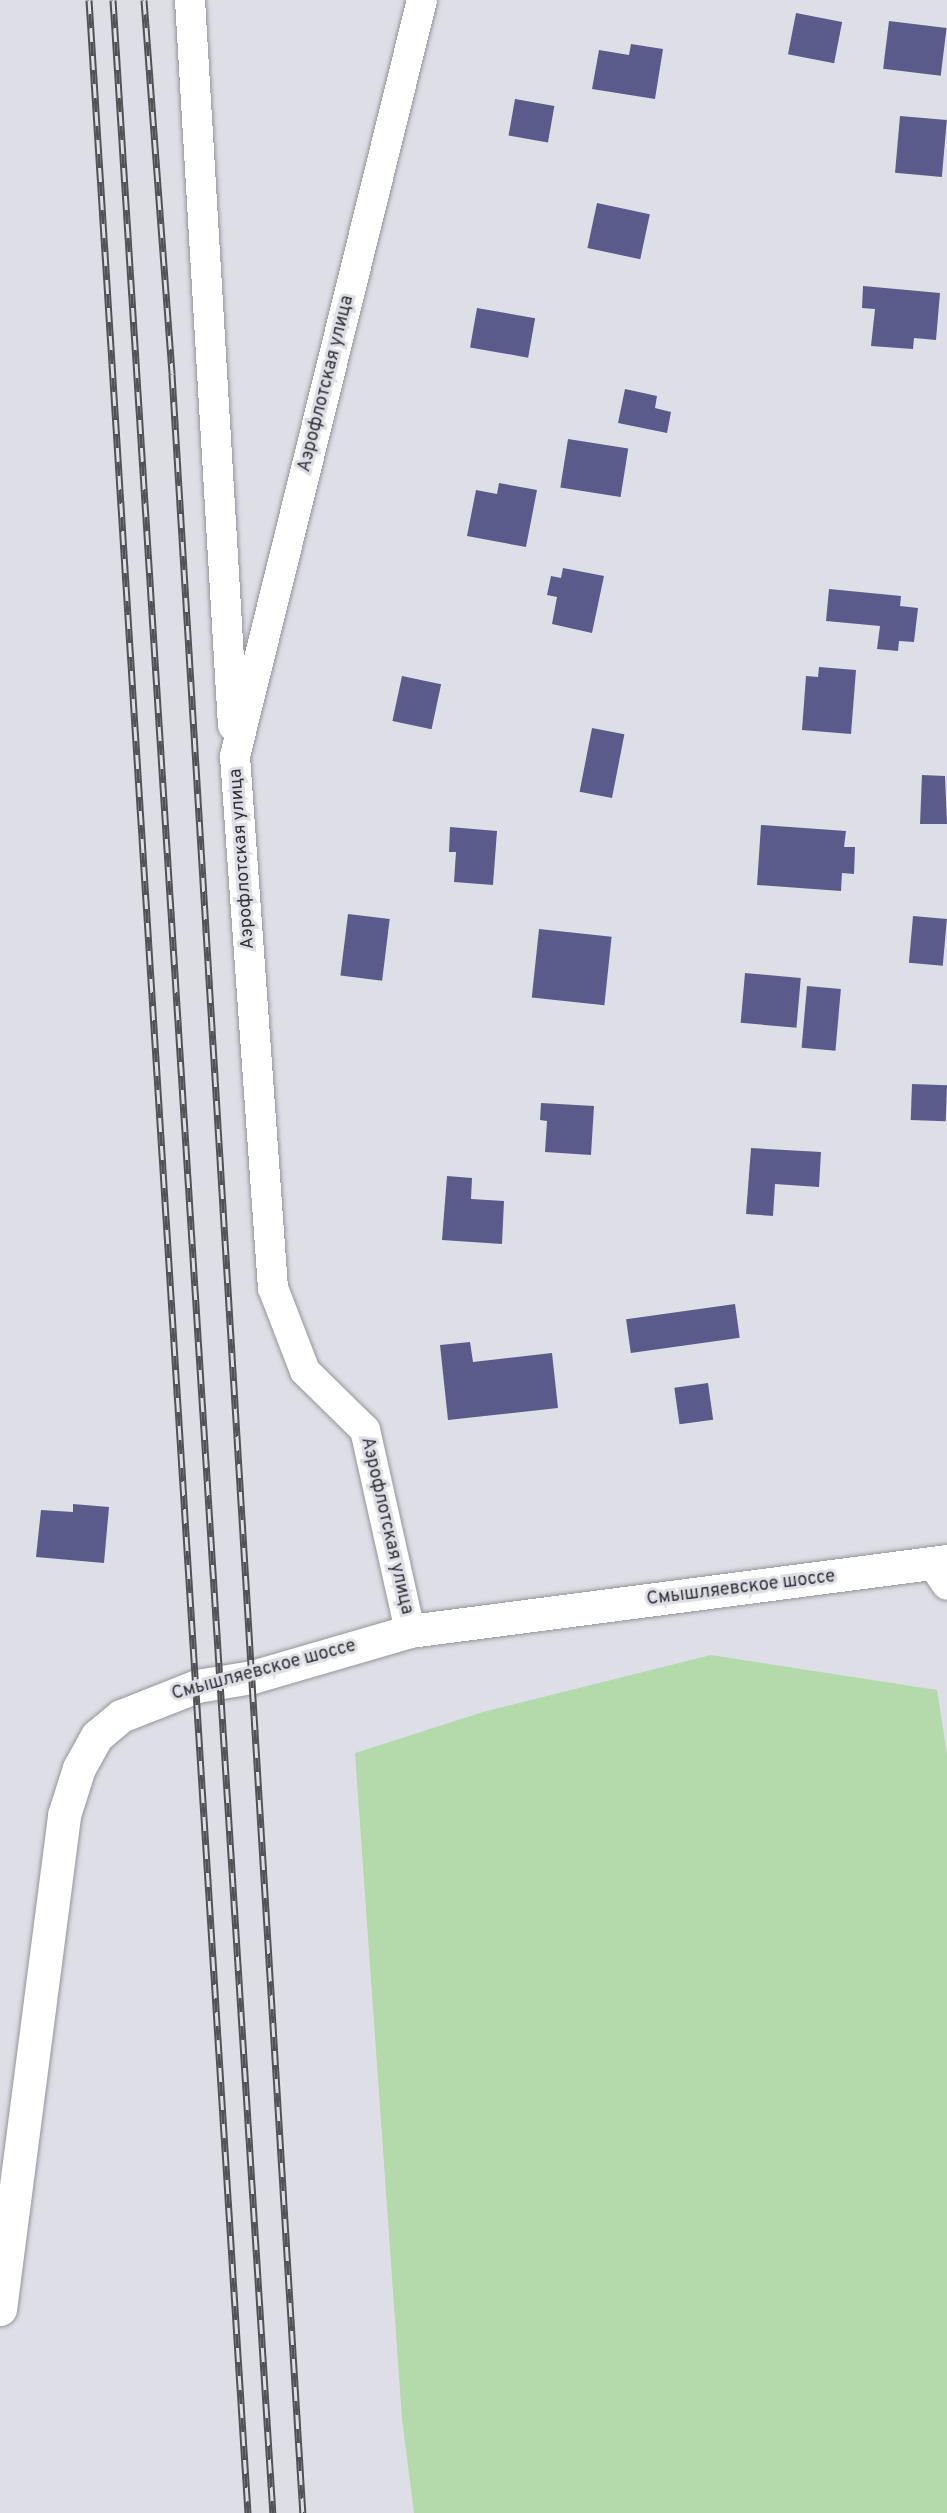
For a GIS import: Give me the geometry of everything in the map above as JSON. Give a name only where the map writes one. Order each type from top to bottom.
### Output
[{"type":"street","points":[[190,0],[235,756]]},
{"type":"street","name":"Аэрофлотская улица","points":[[410,1631],[365,1430],[305,1371],[273,1288],[235,756],[422,0]]},
{"type":"street","name":"Смышляевское шоссе","points":[[0,2309],[64,1815],[79,1768],[97,1736],[121,1716],[197,1686],[252,1677],[410,1631],[942,1570]]},
{"type":"green space","points":[[711,1655],[937,1690],[947,1754],[947,2513],[414,2513],[402,2419],[355,1753],[483,1712]]},
{"type":"building","points":[[796,13],[842,22],[834,63],[788,54]]},
{"type":"building","points":[[889,21],[947,28],[941,76],[883,69]]},
{"type":"building","points":[[631,44],[663,49],[655,99],[592,89],[599,50],[629,55]]},
{"type":"building","points":[[515,99],[554,106],[548,142],[509,135]]},
{"type":"building","points":[[900,116],[947,120],[942,177],[895,173]]},
{"type":"building","points":[[597,203],[650,214],[640,259],[587,248]]},
{"type":"building","points":[[863,286],[940,293],[936,340],[914,338],[913,349],[871,346],[875,309],[862,308]]},
{"type":"building","points":[[477,308],[535,318],[528,358],[470,347]]},
{"type":"building","points":[[625,389],[657,396],[655,408],[671,412],[667,433],[618,423]]},
{"type":"building","points":[[568,439],[628,449],[621,497],[560,487]]},
{"type":"building","points":[[499,483],[537,490],[526,547],[467,536],[476,490],[497,494]]},
{"type":"building","points":[[563,568],[604,576],[592,633],[552,624],[557,597],[547,595],[551,576],[561,578]]},
{"type":"building","points":[[829,589],[901,596],[900,606],[918,608],[914,642],[899,641],[898,651],[877,649],[880,626],[826,621]]},
{"type":"building","points":[[819,667],[856,670],[851,734],[802,730],[806,676],[818,677]]},
{"type":"building","points":[[402,676],[441,684],[432,729],[392,721]]},
{"type":"building","points":[[592,728],[624,734],[612,798],[580,792]]},
{"type":"building","points":[[922,775],[945,776],[947,824],[920,824]]},
{"type":"building","points":[[761,825],[846,831],[844,847],[855,847],[854,874],[842,873],[841,891],[757,885]]},
{"type":"building","points":[[450,827],[497,831],[493,885],[454,882],[456,852],[449,852]]},
{"type":"building","points":[[348,914],[390,919],[382,981],[340,976]]},
{"type":"building","points":[[913,916],[947,919],[943,966],[909,963]]},
{"type":"building","points":[[539,929],[612,937],[604,1005],[532,998]]},
{"type":"building","points":[[745,973],[801,978],[796,1028],[741,1023]]},
{"type":"building","points":[[807,986],[841,989],[835,1051],[802,1048]]},
{"type":"building","points":[[912,1084],[947,1085],[946,1121],[911,1120]]},
{"type":"building","points":[[541,1103],[594,1106],[591,1155],[545,1152],[547,1121],[540,1120]]},
{"type":"building","points":[[751,1148],[821,1152],[819,1187],[775,1184],[773,1216],[746,1214]]},
{"type":"building","points":[[447,1176],[472,1178],[471,1199],[504,1201],[502,1244],[442,1240]]},
{"type":"building","points":[[735,1304],[740,1338],[631,1353],[626,1319]]},
{"type":"building","points":[[470,1342],[473,1362],[552,1353],[558,1408],[448,1420],[440,1345]]},
{"type":"building","points":[[708,1383],[713,1420],[679,1424],[674,1388]]},
{"type":"building","points":[[73,1504],[109,1507],[104,1563],[36,1557],[41,1510],[73,1512]]},
{"type":"railway","points":[[89,0],[248,2513]]},
{"type":"railway","points":[[113,0],[273,2513]]},
{"type":"railway","points":[[144,0],[172,374],[303,2513]]}]
